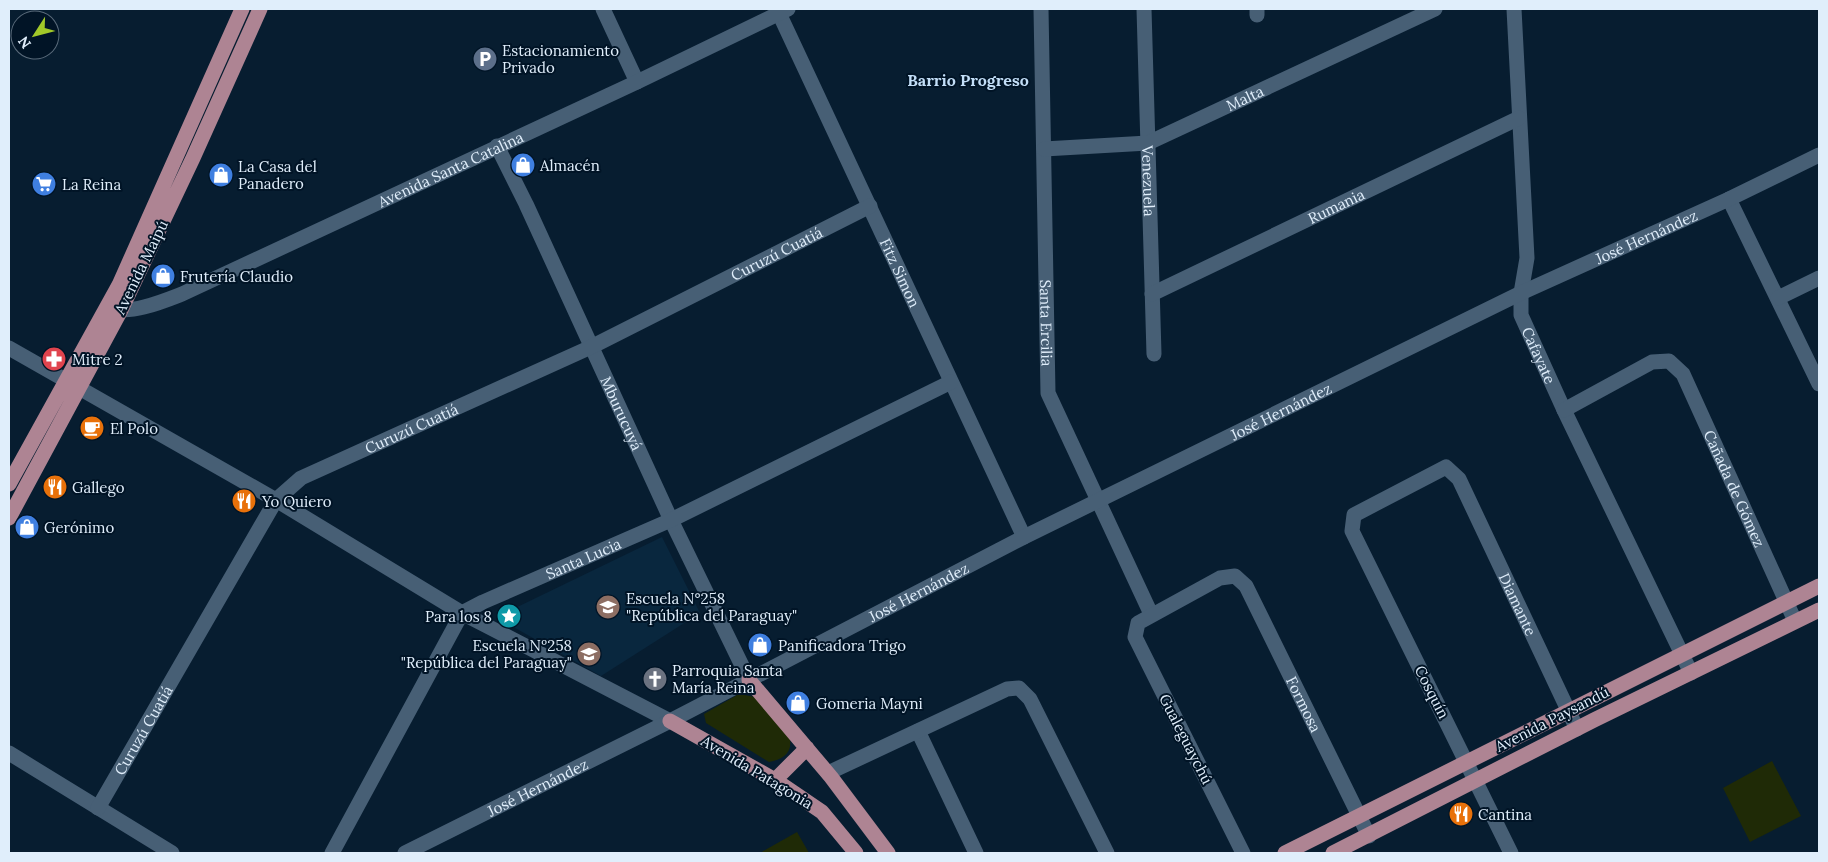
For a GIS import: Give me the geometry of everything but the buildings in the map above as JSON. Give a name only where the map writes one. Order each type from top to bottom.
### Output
[{"type":"main road","name":"Avenida Maipú","points":[[113,309],[242,9]]},
{"type":"main road","name":"Avenida Maipú","points":[[9,518],[73,383],[193,158],[260,9]]},
{"type":"main road","name":"Avenida Maipú","points":[[9,484],[73,383]]},
{"type":"main road","name":"Avenida Paysandú","points":[[1284,853],[1819,586]]},
{"type":"main road","name":"Avenida Paysandú","points":[[1333,853],[1577,729],[1819,610]]},
{"type":"main road","points":[[750,680],[828,773],[888,853]]},
{"type":"main road","name":"Avenida Patagonia","points":[[670,721],[775,780],[822,812],[856,853]]},
{"type":"main road","points":[[775,780],[807,748]]},
{"type":"street","points":[[603,9],[636,82]]},
{"type":"street","name":"Santa Ercilia","points":[[1041,9],[1048,393],[1151,614]]},
{"type":"street","name":"Venezuela","points":[[1144,9],[1154,354]]},
{"type":"street","name":"Malta","points":[[1044,149],[1148,143],[1435,9]]},
{"type":"street","name":"Cafayate","points":[[1514,9],[1527,258],[1521,293],[1521,315],[1564,410],[1690,673]]},
{"type":"street","name":"Avenida Santa Catalina","points":[[113,309],[160,302],[182,294],[636,82],[781,10]]},
{"type":"street","name":"Fitz Simon","points":[[781,10],[1024,537]]},
{"type":"street","name":"Rumania","points":[[1152,294],[1519,118]]},
{"type":"street","name":"Mburucuyá","points":[[497,146],[526,204],[671,520],[750,680]]},
{"type":"street","name":"José Hernández","points":[[405,853],[670,721],[1024,537],[1521,293],[1729,199],[1819,155]]},
{"type":"street","points":[[1729,199],[1819,384]]},
{"type":"street","name":"Curuzú Cuatiá","points":[[98,808],[276,500],[301,478],[591,347],[870,206]]},
{"type":"street","points":[[1778,298],[1819,278]]},
{"type":"street","points":[[9,348],[276,500],[462,613],[670,721]]},
{"type":"street","name":"Cañada de Gómez","points":[[1564,410],[1652,362],[1670,361],[1683,374],[1795,622]]},
{"type":"street","name":"Santa Lucia","points":[[462,613],[483,602],[671,520],[951,382]]},
{"type":"street","name":"Diamante","points":[[1352,531],[1354,514],[1446,467],[1459,480],[1577,729]]},
{"type":"street","name":"Cosquín","points":[[1352,531],[1511,853]]},
{"type":"street","name":"Formosa","points":[[1151,614],[1220,578],[1235,576],[1246,586],[1369,836]]},
{"type":"street","points":[[332,853],[462,613]]},
{"type":"street","name":"Gualeguaychú","points":[[1151,614],[1138,623],[1135,637],[1243,853]]},
{"type":"street","points":[[828,773],[1007,689],[1019,688],[1030,699],[1107,853]]},
{"type":"street","points":[[918,731],[976,853]]},
{"type":"street","points":[[9,753],[172,853]]},
{"type":"shaded area","name":"Escuela N°258 \"República del Paraguay\"","points":[[662,537],[700,613],[601,676],[508,624],[509,611]]},
{"type":"green space","points":[[739,694],[755,697],[789,735],[789,750],[783,757],[769,762],[706,723],[704,714]]},
{"type":"green space","points":[[1772,761],[1801,816],[1750,842],[1723,788]]},
{"type":"green space","points":[[797,832],[809,853],[760,853]]},
{"type":"place","name":"Estacionamiento Privado","points":[[485,59]]},
{"type":"place","name":"Almacén","points":[[523,165]]},
{"type":"place","name":"La Casa del Panadero","points":[[221,175]]},
{"type":"place","name":"La Reina","points":[[44,184]]},
{"type":"place","name":"Frutería Claudio","points":[[163,276]]},
{"type":"place","name":"Mitre 2","points":[[54,359]]},
{"type":"place","name":"El Polo","points":[[92,428]]},
{"type":"place","name":"Gallego","points":[[55,487]]},
{"type":"place","name":"Yo Quiero","points":[[244,501]]},
{"type":"place","name":"Gerónimo","points":[[27,527]]},
{"type":"place","name":"Escuela N°258 \"República del Paraguay\"","points":[[608,607]]},
{"type":"place","name":"Para los 8","points":[[509,616]]},
{"type":"place","name":"Panificadora Trigo","points":[[760,645]]},
{"type":"place","name":"Escuela Nº258 \"República del Paraguay\"","points":[[589,654]]},
{"type":"place","name":"Parroquia Santa María Reina","points":[[655,679]]},
{"type":"place","name":"Gomeria Mayni","points":[[798,703]]},
{"type":"place","name":"Cantina","points":[[1461,814]]},
{"type":"district","name":"Barrio Progreso","points":[[968,80]]}]
